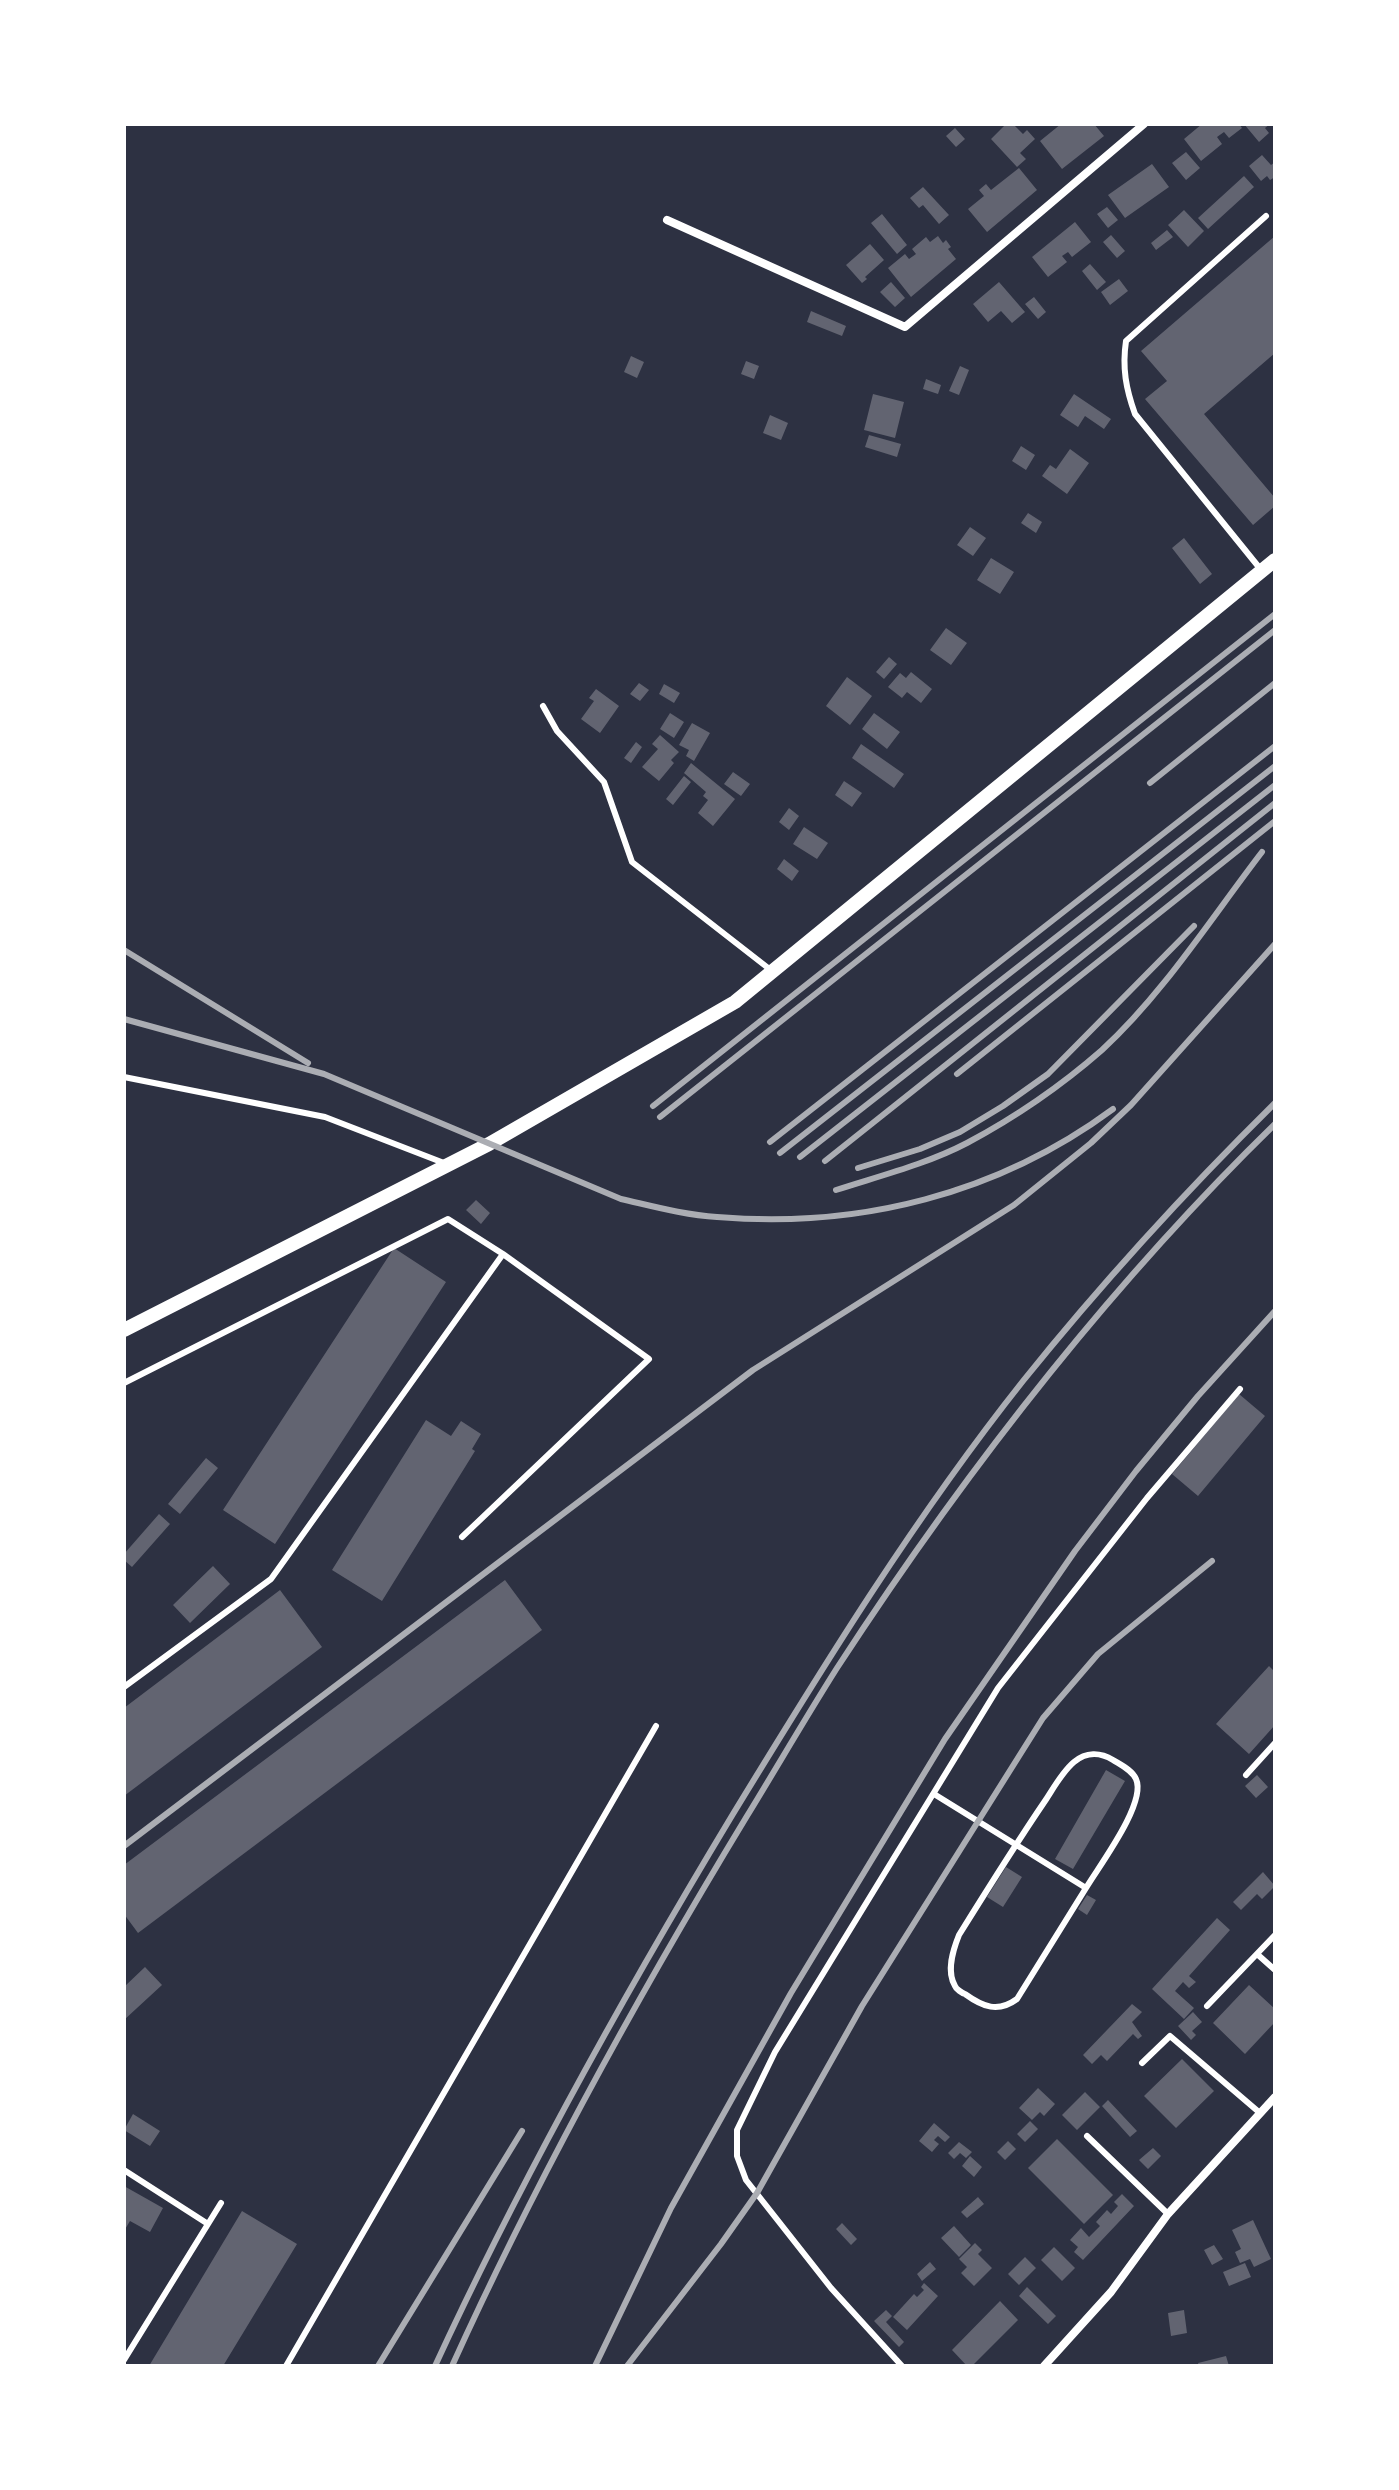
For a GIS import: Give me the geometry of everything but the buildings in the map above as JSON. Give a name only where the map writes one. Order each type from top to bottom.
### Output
[{"type":"street","points":[[667,220],[905,327],[1144,124]]},
{"type":"street","points":[[124,1330],[449,1165],[735,1002],[1275,560]]},
{"type":"street","points":[[1044,2366],[1111,2292],[1168,2214],[1275,2097]]},
{"type":"lane","points":[[1262,571],[1135,414],[1127,391],[1123,364],[1126,341],[1266,216]]},
{"type":"lane","points":[[543,706],[557,731],[604,782],[632,862],[774,972]]},
{"type":"lane","points":[[124,1077],[325,1117],[449,1165]]},
{"type":"lane","points":[[124,1383],[448,1219],[503,1254],[649,1359],[462,1537]]},
{"type":"lane","points":[[124,1687],[271,1579],[503,1254]]},
{"type":"lane","points":[[902,2366],[831,2288],[746,2180],[736,2147],[737,2130],[775,2052],[998,1688],[1147,1498],[1240,1389]]},
{"type":"lane","points":[[286,2366],[656,1726]]},
{"type":"lane","points":[[1246,1775],[1275,1743]]},
{"type":"lane","points":[[1089,1754],[1108,1757],[1130,1771],[1137,1780],[1135,1807],[1017,1999],[999,2008],[985,2007],[955,1987],[952,1976],[953,1950],[1015,1844],[1072,1763],[1089,1754]]},
{"type":"lane","points":[[934,1794],[1086,1888]]},
{"type":"lane","points":[[1207,2006],[1275,1935]]},
{"type":"lane","points":[[1257,1954],[1275,1970]]},
{"type":"lane","points":[[1142,2063],[1170,2036],[1260,2113]]},
{"type":"lane","points":[[1087,2136],[1168,2214]]},
{"type":"lane","points":[[124,2170],[208,2224]]},
{"type":"lane","points":[[124,2360],[221,2203]]},
{"type":"railway","points":[[653,1106],[1275,614]]},
{"type":"railway","points":[[660,1117],[1275,630]]},
{"type":"railway","points":[[1150,783],[1275,683]]},
{"type":"railway","points":[[770,1142],[1275,746]]},
{"type":"railway","points":[[780,1153],[1275,766]]},
{"type":"railway","points":[[800,1157],[1275,785]]},
{"type":"railway","points":[[825,1161],[1275,803]]},
{"type":"railway","points":[[957,1074],[1275,821]]},
{"type":"railway","points":[[836,1190],[903,1169],[967,1143],[1071,1076],[1102,1050],[1146,1005],[1262,852]]},
{"type":"railway","points":[[858,1168],[920,1149],[960,1132],[1048,1074],[1194,926]]},
{"type":"railway","points":[[124,1846],[753,1370],[1014,1205],[1091,1143],[1131,1105],[1275,944]]},
{"type":"railway","points":[[124,950],[308,1063]]},
{"type":"railway","points":[[124,1019],[324,1074],[621,1199],[705,1216],[770,1219],[823,1217],[874,1211],[925,1199],[975,1184],[1023,1163],[1069,1139],[1113,1109]]},
{"type":"railway","points":[[435,2366],[539,2155],[614,2017],[733,1814],[908,1538],[983,1433],[1083,1309],[1209,1170],[1275,1103]]},
{"type":"railway","points":[[452,2366],[519,2225],[629,2018],[837,1668],[885,1595],[987,1453],[1097,1316],[1213,1186],[1275,1124]]},
{"type":"railway","points":[[595,2366],[671,2208],[791,1993],[945,1739],[1075,1551],[1136,1471],[1275,1311]]},
{"type":"railway","points":[[627,2366],[757,2193],[862,2006],[1043,1718],[1098,1654],[1212,1561]]},
{"type":"railway","points":[[378,2366],[522,2131]]}]
